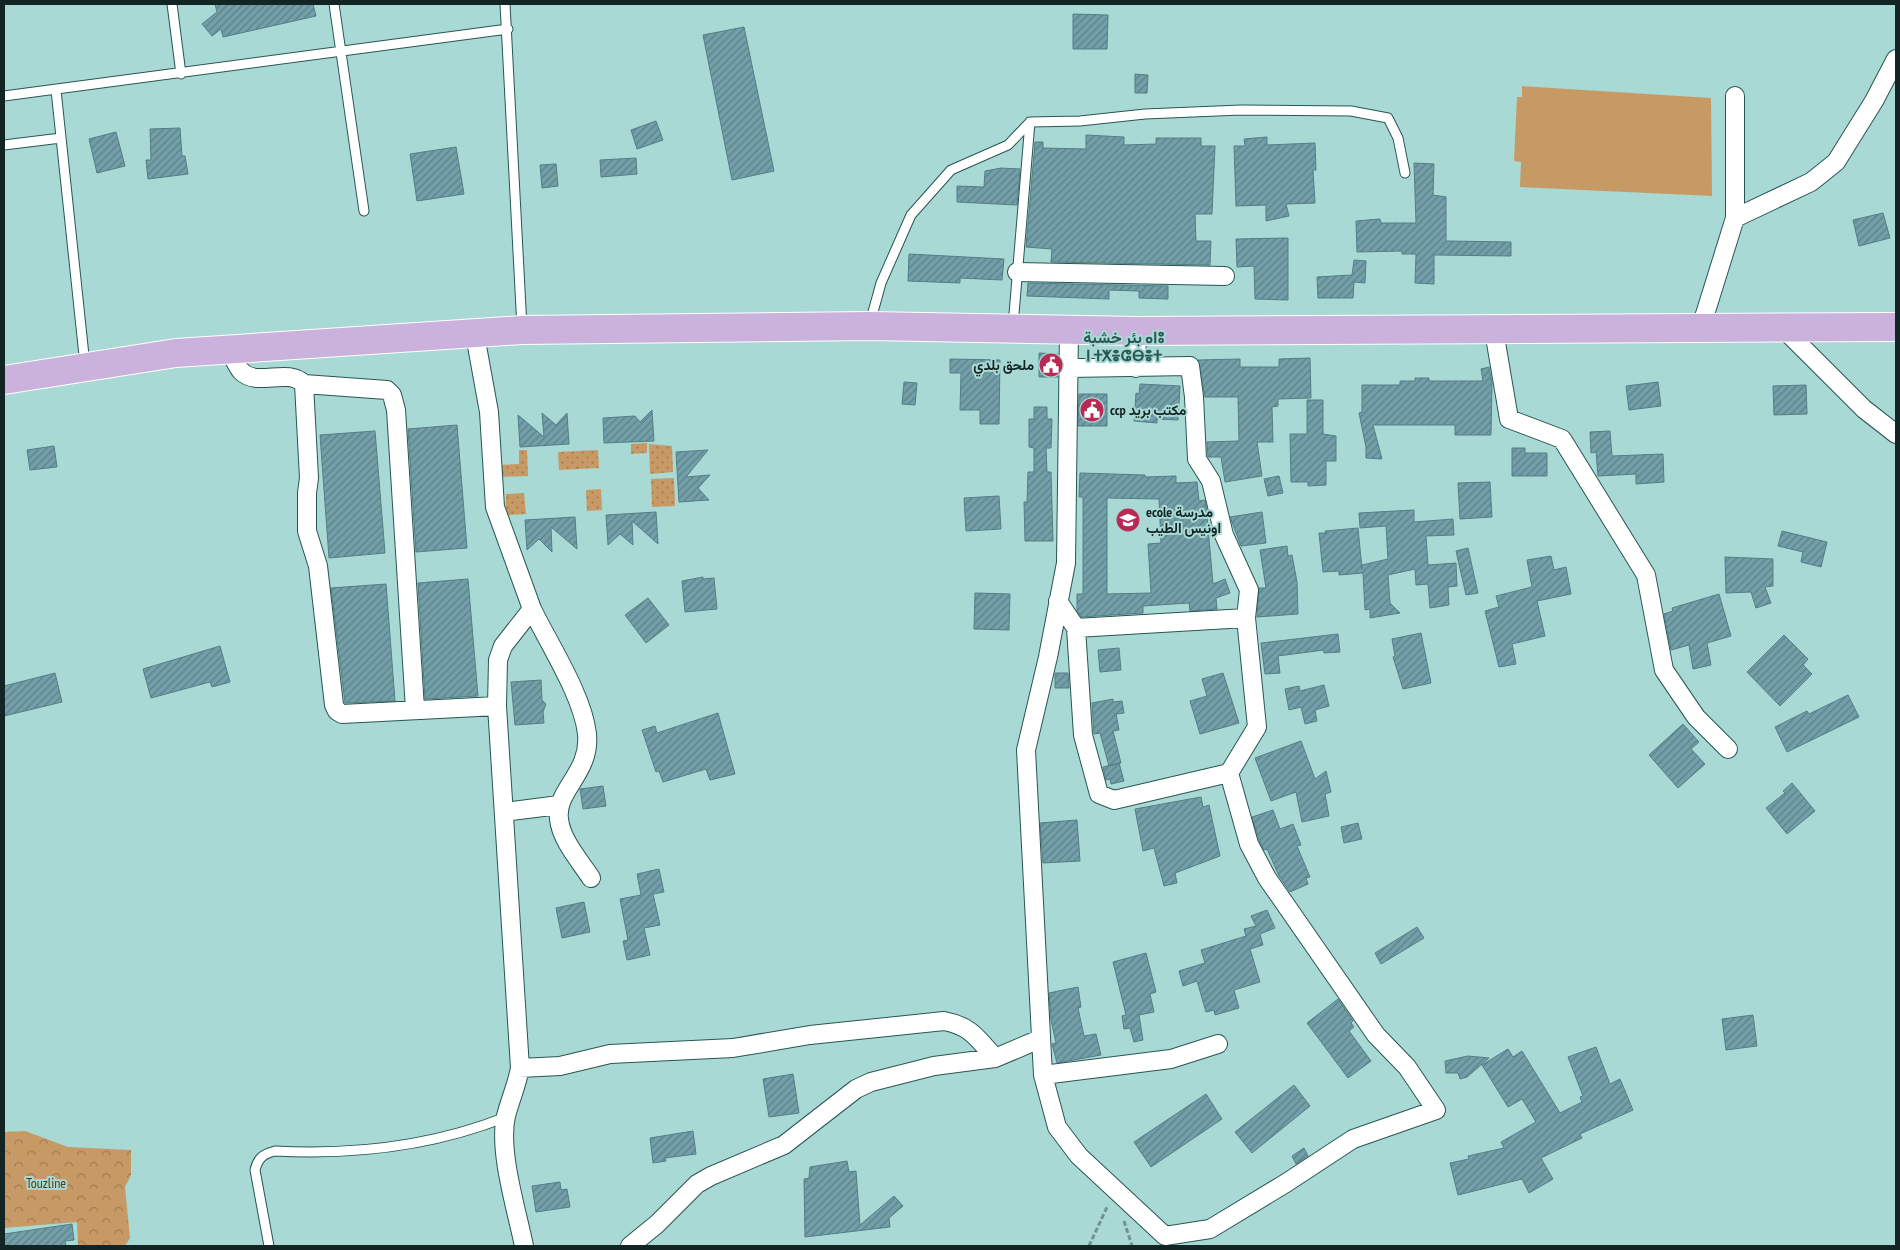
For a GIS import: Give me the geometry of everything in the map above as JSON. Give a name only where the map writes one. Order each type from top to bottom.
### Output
[{"type":"main road","points":[[4,380],[176,353],[522,330],[870,326],[1013,327],[1137,331],[1494,330],[1700,326],[1896,327]]},
{"type":"street","points":[[1735,218],[1811,182],[1836,162],[1874,101],[1896,59]]},
{"type":"street","points":[[1700,326],[1735,218],[1735,96]]},
{"type":"street","points":[[1017,272],[1225,276]]},
{"type":"street","points":[[1782,327],[1864,409],[1896,434]]},
{"type":"street","points":[[1069,368],[1190,366],[1198,459],[1211,481],[1224,535],[1249,590],[1246,618],[1256,727],[1229,773],[1249,844],[1266,878],[1376,1035],[1407,1067],[1436,1110],[1352,1139],[1210,1230],[1165,1236],[1115,1191],[1079,1156],[1057,1127],[1042,1075],[1026,750],[1066,563],[1069,368],[1070,330]]},
{"type":"street","points":[[1494,330],[1509,419],[1562,439],[1646,575],[1664,670],[1696,717],[1728,749]]},
{"type":"street","points":[[1136,368],[1137,331]]},
{"type":"street","points":[[475,334],[489,412],[495,508],[532,609],[578,703],[587,735],[586,760],[559,805],[558,820],[564,835],[591,878]]},
{"type":"street","points":[[229,350],[241,371],[252,378],[298,377],[304,384],[309,478],[307,531],[318,566],[334,705],[337,711],[342,714],[497,706]]},
{"type":"street","points":[[304,384],[386,390],[392,395],[396,410],[415,709]]},
{"type":"street","points":[[1058,602],[1076,628],[1083,735],[1099,794],[1114,800],[1229,773]]},
{"type":"street","points":[[524,1246],[507,1166],[506,1117],[517,1088],[520,1068],[497,706],[498,660],[503,646],[532,609]]},
{"type":"street","points":[[1076,628],[1246,618]]},
{"type":"street","points":[[504,812],[559,805]]},
{"type":"street","points":[[520,1068],[560,1066],[610,1054],[733,1048],[810,1035],[944,1021],[959,1024],[969,1029],[995,1058]]},
{"type":"street","points":[[630,1246],[657,1224],[696,1184],[784,1145],[856,1089],[871,1082],[934,1066],[995,1058],[1040,1039]]},
{"type":"street","points":[[1042,1075],[1171,1059],[1218,1044]]},
{"type":"lane","points":[[172,4],[181,74]]},
{"type":"lane","points":[[334,4],[364,211]]},
{"type":"lane","points":[[504,4],[508,29],[522,330]]},
{"type":"lane","points":[[4,96],[181,74],[508,29]]},
{"type":"lane","points":[[56,90],[85,367]]},
{"type":"lane","points":[[870,326],[881,283],[911,215],[951,170],[1008,145],[1030,122],[1080,122],[1145,114],[1232,111],[1351,111],[1388,118],[1398,138],[1405,173]]},
{"type":"lane","points":[[1013,327],[1030,122]]},
{"type":"lane","points":[[4,145],[62,138]]},
{"type":"lane","points":[[269,1246],[255,1170],[258,1160],[266,1154],[275,1152],[351,1151],[441,1138],[475,1129],[506,1117]]},
{"type":"path","points":[[1088,1246],[1115,1191]]},
{"type":"green space","points":[[1522,86],[1711,98],[1712,196],[1520,187],[1521,162],[1514,161],[1517,97],[1522,97]]},
{"type":"green space","points":[[647,443],[647,453],[631,454],[631,444]]},
{"type":"green space","points":[[649,444],[672,446],[673,472],[650,474]]},
{"type":"green space","points":[[519,450],[527,450],[528,476],[499,477],[499,465],[519,464]]},
{"type":"green space","points":[[598,450],[599,468],[559,470],[558,452]]},
{"type":"green space","points":[[674,478],[675,506],[652,507],[651,479]]},
{"type":"green space","points":[[601,489],[602,510],[587,511],[586,490]]},
{"type":"green space","points":[[524,493],[526,514],[506,515],[506,494]]},
{"type":"green space","name":"Touzline","points":[[25,1131],[68,1147],[131,1150],[131,1175],[125,1187],[130,1238],[125,1246],[78,1246],[77,1222],[4,1228],[4,1132]]},
{"type":"building","points":[[215,4],[313,4],[316,16],[223,37],[221,29],[212,36],[202,24],[217,12]]},
{"type":"building","points":[[1073,14],[1108,15],[1107,49],[1073,49]]},
{"type":"building","points":[[744,27],[774,171],[732,180],[703,35]]},
{"type":"building","points":[[1135,74],[1148,75],[1147,93],[1135,93]]},
{"type":"building","points":[[656,121],[663,140],[637,149],[631,130]]},
{"type":"building","points":[[180,128],[182,156],[185,156],[188,174],[148,179],[146,160],[151,160],[150,129]]},
{"type":"building","points":[[116,132],[125,166],[97,173],[89,139]]},
{"type":"building","points":[[1086,135],[1124,137],[1124,145],[1156,144],[1156,138],[1201,138],[1201,146],[1215,146],[1212,214],[1195,214],[1196,241],[1211,241],[1210,265],[1051,262],[1052,249],[1026,247],[1035,142],[1043,142],[1043,148],[1086,149]]},
{"type":"building","points":[[1267,137],[1267,145],[1315,143],[1316,170],[1313,170],[1315,203],[1286,204],[1289,216],[1266,221],[1266,205],[1236,206],[1234,146],[1245,146],[1244,139]]},
{"type":"building","points":[[456,147],[464,194],[417,201],[410,154]]},
{"type":"building","points":[[636,158],[637,174],[601,177],[600,160]]},
{"type":"building","points":[[1414,163],[1434,164],[1433,195],[1446,197],[1446,241],[1511,242],[1511,256],[1434,255],[1434,284],[1415,283],[1416,254],[1402,254],[1402,251],[1357,252],[1356,221],[1380,219],[1381,223],[1416,223]]},
{"type":"building","points":[[556,164],[558,186],[542,188],[540,165]]},
{"type":"building","points":[[1001,168],[1020,169],[1017,205],[957,202],[957,186],[984,187],[985,171]]},
{"type":"building","points":[[1883,213],[1890,238],[1859,246],[1853,220]]},
{"type":"building","points":[[1288,238],[1288,300],[1255,299],[1254,266],[1237,267],[1236,239]]},
{"type":"building","points":[[909,254],[1004,259],[1002,280],[960,278],[960,283],[908,281]]},
{"type":"building","points":[[1354,260],[1366,261],[1365,283],[1354,282],[1353,298],[1318,298],[1317,277],[1352,275]]},
{"type":"building","points":[[1028,283],[1168,286],[1168,299],[1139,298],[1139,291],[1109,290],[1109,299],[1027,296]]},
{"type":"building","name":"ملحق بلدي","points":[[1039,353],[1058,354],[1058,377],[1039,377]]},
{"type":"building","points":[[1310,358],[1311,398],[1278,399],[1278,406],[1272,407],[1273,442],[1257,442],[1262,476],[1225,482],[1221,457],[1208,457],[1207,442],[1239,441],[1238,397],[1205,397],[1198,360],[1240,359],[1240,367],[1279,367],[1279,359]]},
{"type":"building","points":[[950,359],[1000,360],[999,424],[980,424],[980,410],[960,410],[961,373],[950,373]]},
{"type":"building","points":[[1489,367],[1492,384],[1491,435],[1455,435],[1455,425],[1373,425],[1382,459],[1366,458],[1366,447],[1359,413],[1362,412],[1362,385],[1400,385],[1400,381],[1415,381],[1415,378],[1429,378],[1429,381],[1483,381],[1481,369]]},
{"type":"building","points":[[904,382],[917,383],[915,405],[902,404]]},
{"type":"building","points":[[1658,382],[1661,406],[1629,410],[1626,386]]},
{"type":"building","points":[[1140,384],[1180,386],[1178,420],[1157,419],[1157,423],[1134,421],[1136,393],[1139,394]]},
{"type":"building","points":[[1806,385],[1807,414],[1774,415],[1773,386]]},
{"type":"building","name":"ccp مكتب بريد","points":[[1079,394],[1107,394],[1107,426],[1078,426]]},
{"type":"building","points":[[1307,400],[1323,400],[1323,434],[1336,436],[1336,461],[1326,461],[1326,485],[1308,486],[1308,482],[1291,482],[1290,434],[1307,434]]},
{"type":"building","points":[[1034,407],[1047,407],[1047,419],[1052,419],[1051,448],[1046,448],[1047,472],[1051,472],[1053,541],[1025,541],[1024,502],[1027,502],[1028,472],[1034,472],[1034,448],[1029,447],[1029,419],[1034,419]]},
{"type":"building","points":[[652,410],[654,441],[604,443],[603,418],[635,416],[640,422]]},
{"type":"building","points":[[542,413],[556,425],[567,413],[569,444],[520,447],[518,415],[544,437]]},
{"type":"building","points":[[457,425],[467,548],[416,552],[408,429]]},
{"type":"building","points":[[375,431],[385,553],[329,558],[320,435]]},
{"type":"building","points":[[1610,431],[1612,456],[1663,454],[1664,482],[1636,484],[1636,474],[1598,476],[1596,452],[1591,453],[1590,432]]},
{"type":"building","points":[[54,446],[57,467],[30,470],[27,450]]},
{"type":"building","points":[[1512,448],[1525,448],[1525,453],[1547,453],[1547,476],[1512,476]]},
{"type":"building","points":[[708,450],[686,477],[710,475],[698,488],[709,500],[679,502],[676,452]]},
{"type":"building","points":[[1080,473],[1145,475],[1145,477],[1176,476],[1176,483],[1197,482],[1199,501],[1205,500],[1206,504],[1213,584],[1225,579],[1230,593],[1216,598],[1217,609],[1190,611],[1189,603],[1143,606],[1143,613],[1081,617],[1077,611],[1077,594],[1083,594],[1083,497],[1079,497]],"holes":[[[1107,498],[1159,499],[1161,543],[1148,544],[1151,593],[1107,594]]]},
{"type":"building","points":[[1279,476],[1283,493],[1268,496],[1264,479]]},
{"type":"building","points":[[1490,482],[1492,517],[1460,519],[1458,483]]},
{"type":"building","points":[[999,496],[1001,529],[966,531],[964,498]]},
{"type":"building","points":[[1414,510],[1414,522],[1453,519],[1454,535],[1426,536],[1428,565],[1456,563],[1457,586],[1448,587],[1449,605],[1430,608],[1428,584],[1416,585],[1415,569],[1388,575],[1390,603],[1400,613],[1370,618],[1370,609],[1365,610],[1363,573],[1339,575],[1339,571],[1323,572],[1319,533],[1358,528],[1362,569],[1362,565],[1388,559],[1386,526],[1360,528],[1359,513]]},
{"type":"building","points":[[656,512],[658,544],[632,521],[633,545],[620,534],[608,545],[606,515]]},
{"type":"building","points":[[1262,512],[1266,543],[1241,546],[1230,517]]},
{"type":"building","points":[[575,517],[577,549],[551,527],[552,552],[539,539],[527,550],[525,520]]},
{"type":"building","points":[[1782,531],[1827,542],[1821,567],[1801,562],[1803,552],[1778,546]]},
{"type":"building","points":[[1287,546],[1288,556],[1292,555],[1297,582],[1298,614],[1257,617],[1259,588],[1266,588],[1260,550]]},
{"type":"building","points":[[1468,548],[1478,593],[1466,595],[1456,551]]},
{"type":"building","points":[[1551,556],[1554,570],[1566,567],[1571,594],[1537,601],[1545,636],[1512,644],[1516,664],[1499,667],[1485,611],[1499,607],[1496,596],[1532,587],[1527,560]]},
{"type":"building","points":[[1725,557],[1773,559],[1773,586],[1765,587],[1771,603],[1756,608],[1751,592],[1726,593]]},
{"type":"building","points":[[703,577],[703,579],[714,578],[717,609],[685,612],[682,581]]},
{"type":"building","points":[[468,579],[478,696],[425,699],[418,583]]},
{"type":"building","points":[[386,584],[395,701],[345,703],[331,588]]},
{"type":"building","points":[[975,593],[1010,594],[1009,630],[974,629]]},
{"type":"building","points":[[1719,594],[1731,636],[1707,643],[1711,665],[1693,669],[1689,645],[1671,650],[1664,614],[1673,611],[1672,608]]},
{"type":"building","points":[[648,598],[669,625],[646,643],[625,615]]},
{"type":"building","points":[[1421,633],[1431,683],[1403,689],[1393,657],[1395,656],[1392,639]]},
{"type":"building","points":[[1338,634],[1340,652],[1324,653],[1324,650],[1278,656],[1280,673],[1265,674],[1261,643]]},
{"type":"building","points":[[1784,635],[1808,659],[1803,665],[1812,674],[1780,706],[1747,672]]},
{"type":"building","points":[[220,646],[230,682],[212,687],[210,682],[151,698],[143,669]]},
{"type":"building","points":[[1119,648],[1121,670],[1100,672],[1098,650]]},
{"type":"building","points":[[55,673],[62,702],[4,716],[4,686]]},
{"type":"building","points":[[1055,673],[1068,673],[1069,688],[1055,688]]},
{"type":"building","points":[[1223,673],[1239,723],[1200,734],[1190,701],[1207,696],[1202,679]]},
{"type":"building","points":[[541,680],[542,700],[546,704],[543,712],[544,723],[515,725],[511,682]]},
{"type":"building","points":[[1324,685],[1329,706],[1315,710],[1317,721],[1305,724],[1301,707],[1289,710],[1285,689],[1299,686],[1300,691]]},
{"type":"building","points":[[1848,695],[1859,717],[1787,752],[1775,727],[1807,711],[1809,714]]},
{"type":"building","points":[[1113,699],[1113,702],[1122,701],[1124,713],[1116,714],[1119,730],[1113,731],[1121,763],[1109,766],[1100,733],[1094,734],[1092,703]]},
{"type":"building","points":[[718,713],[735,774],[710,780],[706,769],[663,782],[659,771],[656,772],[642,730],[655,726],[657,733]]},
{"type":"building","points":[[1683,724],[1699,742],[1691,749],[1705,764],[1678,788],[1649,755]]},
{"type":"building","points":[[1301,741],[1315,779],[1326,771],[1331,792],[1325,794],[1329,816],[1302,822],[1296,792],[1271,801],[1255,758]]},
{"type":"building","points":[[1119,763],[1124,781],[1111,784],[1110,779],[1106,780],[1103,767]]},
{"type":"building","points":[[1792,783],[1815,811],[1787,834],[1766,808],[1785,793],[1783,791]]},
{"type":"building","points":[[603,786],[606,806],[583,809],[580,789]]},
{"type":"building","points":[[1201,797],[1203,807],[1209,805],[1220,856],[1175,873],[1177,883],[1164,886],[1154,848],[1143,851],[1135,809]]},
{"type":"building","points":[[1273,810],[1280,829],[1293,824],[1301,845],[1297,846],[1310,877],[1306,878],[1308,884],[1290,892],[1279,876],[1267,849],[1264,850],[1252,817]]},
{"type":"building","points":[[1077,820],[1080,861],[1043,863],[1040,823]]},
{"type":"building","points":[[1358,823],[1362,839],[1344,843],[1341,827]]},
{"type":"building","points":[[659,869],[664,892],[653,894],[660,925],[644,928],[650,955],[627,960],[623,941],[628,940],[620,899],[641,895],[637,874]]},
{"type":"building","points":[[584,902],[590,932],[562,938],[556,908]]},
{"type":"building","points":[[1267,910],[1275,928],[1260,934],[1263,945],[1250,949],[1260,982],[1234,990],[1239,1008],[1215,1015],[1214,1010],[1206,1012],[1197,981],[1183,986],[1179,971],[1205,963],[1201,950],[1246,936],[1244,929],[1256,926],[1251,916]]},
{"type":"building","points":[[1417,927],[1424,938],[1381,964],[1375,953]]},
{"type":"building","points":[[1146,953],[1156,992],[1150,994],[1154,1012],[1139,1015],[1143,1040],[1134,1042],[1130,1028],[1124,1029],[1122,1016],[1126,1015],[1113,962]]},
{"type":"building","points":[[1078,987],[1081,1007],[1078,1008],[1084,1036],[1096,1034],[1101,1055],[1057,1063],[1052,1044],[1056,1043],[1051,1020],[1049,993]]},
{"type":"building","points":[[1338,999],[1353,1021],[1351,1023],[1354,1027],[1349,1031],[1371,1061],[1348,1078],[1307,1023]]},
{"type":"building","points":[[1753,1015],[1757,1046],[1726,1050],[1722,1019]]},
{"type":"building","points":[[1596,1047],[1610,1084],[1620,1079],[1633,1110],[1580,1134],[1582,1138],[1541,1158],[1553,1179],[1529,1193],[1522,1179],[1458,1195],[1450,1163],[1469,1159],[1468,1156],[1504,1148],[1501,1142],[1536,1122],[1522,1099],[1508,1107],[1482,1065],[1508,1049],[1513,1057],[1522,1051],[1560,1113],[1582,1102],[1580,1097],[1583,1096],[1568,1057]]},
{"type":"building","points":[[1468,1056],[1489,1058],[1467,1077],[1460,1079],[1458,1073],[1446,1073],[1445,1061]]},
{"type":"building","points":[[793,1074],[799,1113],[769,1117],[763,1079]]},
{"type":"building","points":[[1294,1085],[1310,1106],[1252,1153],[1235,1132]]},
{"type":"building","points":[[1206,1094],[1222,1119],[1151,1167],[1134,1142]]},
{"type":"building","points":[[693,1131],[696,1154],[665,1158],[666,1161],[653,1163],[650,1138]]},
{"type":"building","points":[[1304,1148],[1308,1156],[1296,1164],[1292,1156]]},
{"type":"building","points":[[847,1161],[849,1172],[856,1171],[860,1225],[894,1196],[903,1206],[889,1218],[890,1227],[805,1237],[804,1179],[809,1178],[810,1167]]},
{"type":"building","points":[[560,1182],[561,1190],[567,1189],[570,1207],[536,1212],[532,1186]]},
{"type":"building","points":[[72,1224],[74,1240],[65,1241],[66,1246],[4,1246],[4,1234]]},
{"type":"place","name":"ملحق بلدي","points":[[1051,365]]},
{"type":"place","name":"ccp مكتب بريد","points":[[1092,410]]},
{"type":"place","name":"ecole مدرسة اونيس الطيب","points":[[1128,520]]},
{"type":"district","name":"بئر خشبة ⴰⵏⵓ ⵏ ⵜⵅⴻⵛⴱⴻⵜ","points":[[1124,346]]}]
